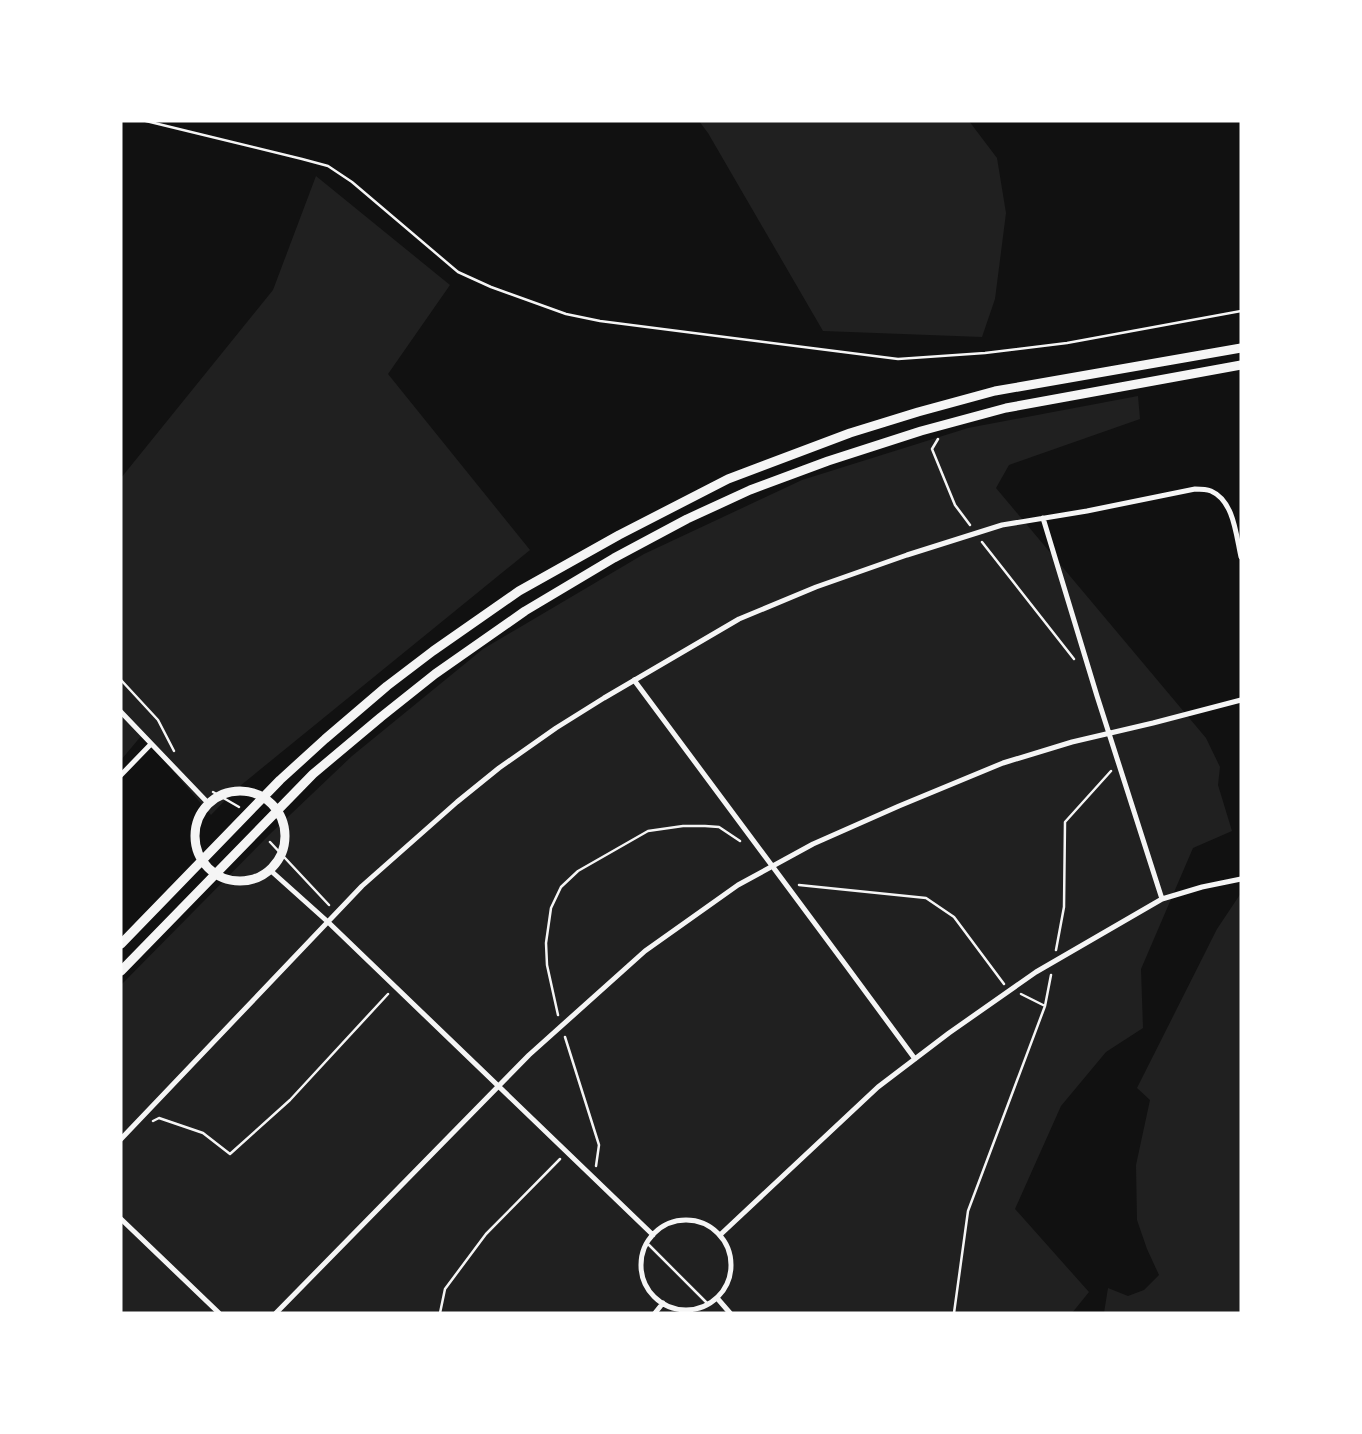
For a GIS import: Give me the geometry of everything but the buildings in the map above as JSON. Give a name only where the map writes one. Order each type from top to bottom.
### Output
[{"type":"street","points":[[121,944],[263,798],[325,739],[387,686],[433,650],[519,591],[619,534],[728,479],[850,433],[918,412],[995,391],[1241,348]]},
{"type":"street","points":[[121,971],[313,774],[381,717],[435,674],[516,617],[614,558],[687,519],[750,490],[828,461],[921,431],[1006,408],[1241,365]]},
{"type":"street","points":[[121,1140],[362,886],[457,802],[499,768],[556,728],[739,619],[816,586],[1002,525],[1088,511],[1196,489],[1209,490],[1228,504],[1241,557]]},
{"type":"street","points":[[1043,518],[1162,899]]},
{"type":"street","points":[[634,680],[915,1059]]},
{"type":"street","points":[[276,1313],[529,1055],[645,951],[738,885],[813,844],[1003,763],[1072,742],[1241,700]]},
{"type":"street","points":[[121,712],[209,804]]},
{"type":"street","points":[[121,775],[151,744]]},
{"type":"street","points":[[234,792],[249,792],[263,798],[273,806],[281,817],[285,831],[284,846],[279,859],[270,870],[257,878],[242,882],[226,880],[215,874],[202,861],[196,847],[195,831],[199,816],[209,804],[221,796],[234,792]]},
{"type":"street","points":[[270,870],[328,922],[653,1235]]},
{"type":"street","points":[[720,1235],[878,1087],[949,1033],[1036,972],[1162,899],[1202,887],[1241,879]]},
{"type":"street","points":[[121,1218],[219,1313]]},
{"type":"street","points":[[692,1220],[706,1224],[720,1235],[727,1245],[732,1259],[731,1273],[726,1287],[717,1298],[704,1306],[690,1310],[675,1309],[663,1303],[650,1292],[643,1278],[641,1263],[644,1248],[653,1235],[664,1226],[678,1221],[692,1220]]},
{"type":"street","points":[[717,1298],[730,1313]]},
{"type":"street","points":[[655,1313],[663,1303]]},
{"type":"path","points":[[146,121],[302,158],[328,166],[352,182],[458,272],[491,287],[566,314],[600,321],[898,359],[985,353],[1067,343],[1241,311]]},
{"type":"path","points":[[940,437],[932,449],[955,505],[971,527]]},
{"type":"path","points":[[982,542],[1077,664]]},
{"type":"path","points":[[121,680],[158,720],[175,753]]},
{"type":"path","points":[[1055,956],[1064,907],[1066,822],[1111,771]]},
{"type":"path","points":[[206,787],[249,813]]},
{"type":"path","points":[[559,1018],[546,965],[546,944],[552,908],[561,887],[578,871],[648,831],[683,826],[719,827],[741,842]]},
{"type":"path","points":[[798,885],[926,898],[954,918],[1006,986]]},
{"type":"path","points":[[954,1313],[968,1211],[1045,1006],[1053,966]]},
{"type":"path","points":[[152,1122],[159,1118],[203,1133],[230,1154],[290,1100],[393,988]]},
{"type":"path","points":[[1014,990],[1045,1006]]},
{"type":"path","points":[[565,1036],[599,1144],[596,1168]]},
{"type":"path","points":[[440,1313],[445,1289],[486,1234],[562,1157]]},
{"type":"path","points":[[647,1243],[710,1306]]},
{"type":"shaded area","points":[[699,121],[969,121],[997,158],[1006,213],[995,299],[982,337],[823,331],[708,133]]},
{"type":"shaded area","points":[[316,176],[450,285],[388,374],[530,550],[235,790],[211,815],[142,735],[121,760],[121,478],[273,290]]},
{"type":"shaded area","points":[[1138,396],[1140,419],[1009,465],[996,488],[1206,738],[1220,767],[1218,785],[1232,831],[1193,848],[1141,969],[1143,1028],[1106,1052],[1061,1106],[1015,1209],[1089,1292],[1072,1313],[121,1313],[121,985],[270,834],[352,756],[483,649],[644,554],[802,480],[968,428]]},
{"type":"shaded area","points":[[1241,893],[1241,1313],[1104,1313],[1108,1288],[1128,1296],[1144,1290],[1159,1275],[1137,1220],[1136,1165],[1150,1100],[1137,1088],[1217,929]]}]
